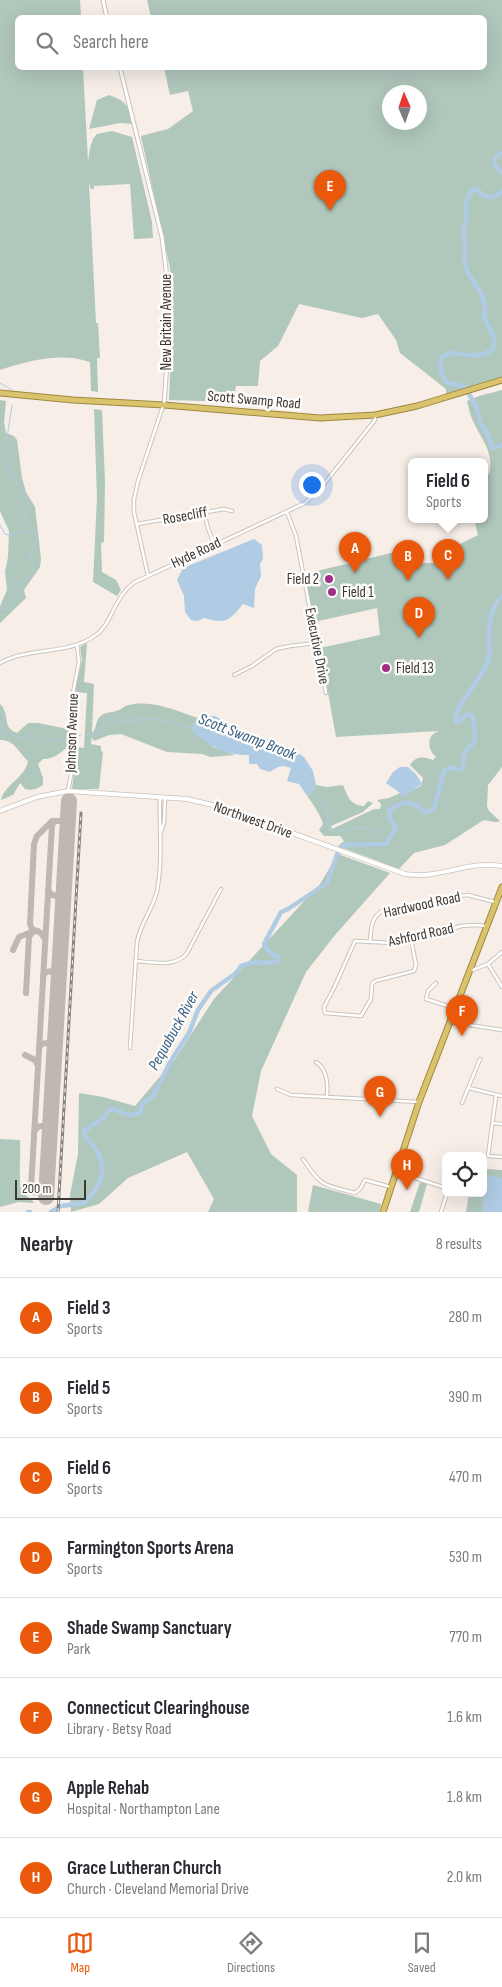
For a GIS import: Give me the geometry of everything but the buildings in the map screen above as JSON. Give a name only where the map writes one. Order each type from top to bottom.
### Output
[{"type":"highway","name":"Scott Swamp Road","points":[[0,393],[320,418],[375,414],[417,406],[502,380]]},
{"type":"highway","points":[[383,1212],[418,1102],[456,1009],[502,887]]},
{"type":"main road","name":"Northwest Drive","points":[[0,811],[37,797],[68,792],[194,800],[405,874],[428,875],[475,865],[502,866]]},
{"type":"street","points":[[103,0],[106,15]]},
{"type":"street","name":"New Britain Avenue","points":[[120,70],[162,237],[169,335],[164,405],[138,483],[134,506],[148,576]]},
{"type":"street","name":"Hyde Road","points":[[0,663],[20,654],[55,651],[76,645],[98,633],[125,590],[135,582],[305,503],[320,489],[375,420],[375,414]]},
{"type":"street","name":"Rosecliff","points":[[137,524],[224,509],[232,511]]},
{"type":"street","points":[[204,512],[215,544]]},
{"type":"street","name":"Executive Drive","points":[[288,512],[296,536],[326,693]]},
{"type":"street","points":[[234,675],[252,666],[276,649],[316,644]]},
{"type":"street","name":"Johnson Avenue","points":[[68,792],[74,759],[70,708],[79,662],[76,645]]},
{"type":"street","points":[[130,1048],[135,961],[139,932],[156,892],[161,834],[160,797]]},
{"type":"street","points":[[161,834],[164,822],[165,797]]},
{"type":"street","points":[[135,961],[172,962],[182,959],[221,889]]},
{"type":"street","name":"Hardwood Road","points":[[370,942],[376,914],[384,910],[463,895],[496,902]]},
{"type":"street","name":"Ashford Road","points":[[411,939],[416,966],[414,971],[375,981],[372,984],[371,999],[361,1016],[326,1014],[323,1010],[324,1007],[355,941],[388,943],[440,933],[461,926],[488,926]]},
{"type":"street","points":[[470,971],[488,964],[502,952]]},
{"type":"street","points":[[488,964],[502,987]]},
{"type":"street","points":[[436,983],[429,990],[426,999],[456,1009]]},
{"type":"street","points":[[450,1022],[502,1030]]},
{"type":"street","points":[[462,1103],[480,1059]]},
{"type":"street","points":[[316,1062],[321,1065],[327,1079],[327,1096]]},
{"type":"street","points":[[468,1088],[502,1096]]},
{"type":"street","points":[[277,1089],[291,1095],[418,1102]]},
{"type":"street","points":[[496,1096],[488,1156],[502,1156]]},
{"type":"street","points":[[493,1123],[502,1124]]},
{"type":"street","points":[[303,1159],[316,1178],[325,1185],[355,1193],[360,1189],[365,1180],[390,1187]]},
{"type":"street","points":[[396,1172],[442,1187]]},
{"type":"street","points":[[441,1212],[446,1197]]},
{"type":"green space","points":[[0,0],[80,0],[81,15],[15,15],[15,70],[83,70],[88,161],[93,139],[97,134],[112,131],[132,137],[152,222],[153,238],[134,239],[130,184],[94,186],[94,189],[91,189],[89,183],[96,323],[98,323],[100,358],[97,358],[98,392],[91,391],[90,362],[79,359],[45,359],[0,370]]},
{"type":"green space","points":[[147,0],[502,0],[502,380],[446,398],[446,389],[400,353],[396,340],[378,314],[362,318],[299,304],[278,346],[260,361],[258,386],[236,386],[233,402],[169,400],[173,316],[170,268],[141,136],[168,129],[193,111],[188,91],[170,95],[164,70],[487,70],[487,15],[151,15]]},
{"type":"green space","points":[[109,95],[126,105],[134,124],[120,123],[89,129],[97,100]]},
{"type":"green space","points":[[502,390],[502,767],[488,785],[487,806],[489,811],[500,821],[482,821],[445,845],[414,853],[399,869],[338,846],[344,841],[340,836],[324,836],[319,830],[323,824],[322,820],[308,797],[316,785],[327,787],[343,785],[348,797],[356,804],[364,806],[368,801],[373,803],[363,812],[331,826],[332,829],[374,809],[380,809],[381,804],[377,800],[389,798],[400,793],[402,796],[421,786],[423,778],[410,765],[417,758],[423,757],[433,760],[436,757],[429,743],[432,736],[439,731],[336,737],[320,648],[380,635],[377,608],[314,622],[305,574],[395,552],[396,564],[459,562],[458,545],[478,535],[475,523],[488,523],[489,453],[472,419],[467,401]]},
{"type":"green space","points":[[0,400],[6,401],[4,422],[6,433],[14,436],[17,440],[22,478],[26,492],[35,507],[41,559],[40,567],[24,590],[26,598],[0,623],[0,606],[7,590],[5,572],[8,557],[9,531],[0,511]]},
{"type":"green space","points":[[94,409],[102,410],[105,482],[104,542],[101,543],[102,572],[116,580],[121,590],[117,596],[93,582],[97,498]]},
{"type":"green space","points":[[87,643],[84,682],[94,684],[92,733],[98,719],[105,714],[128,705],[157,705],[201,719],[196,721],[213,747],[235,755],[211,757],[202,754],[167,752],[121,734],[109,735],[94,741],[92,737],[91,744],[101,746],[101,751],[103,752],[99,789],[72,789],[77,747],[84,748],[87,693],[74,692],[82,660],[80,647]]},
{"type":"green space","points":[[0,704],[5,712],[7,724],[17,733],[28,723],[68,729],[70,745],[58,755],[43,759],[38,764],[43,778],[43,785],[37,789],[30,790],[25,789],[20,783],[13,795],[1,800],[6,790],[23,772],[28,761],[13,744],[0,740]]},
{"type":"green space","points":[[338,854],[390,873],[335,935],[306,972],[261,1071],[252,1116],[271,1154],[297,1175],[297,1212],[208,1212],[214,1199],[187,1152],[128,1178],[99,1204],[71,1212],[70,1195],[78,1154],[79,1093],[103,1097],[135,1106],[175,1059],[214,999],[320,884]]},
{"type":"green space","points":[[0,1139],[20,1140],[21,1189],[34,1203],[19,1202],[0,1207]]},
{"type":"green space","points":[[487,1169],[502,1170],[502,1212],[466,1212],[468,1197],[487,1197]]},
{"type":"green space","points":[[420,1182],[427,1184],[419,1212],[410,1212]]},
{"type":"green space","points":[[313,1185],[381,1204],[379,1212],[308,1212]]},
{"type":"water","points":[[254,539],[262,545],[263,559],[260,564],[261,576],[255,589],[254,608],[243,604],[235,614],[223,621],[204,618],[198,621],[191,620],[185,612],[184,596],[177,580],[183,568]]},
{"type":"water","points":[[215,716],[227,723],[229,729],[254,743],[266,739],[288,747],[304,757],[313,771],[316,785],[308,797],[299,784],[287,781],[291,768],[280,767],[270,772],[260,769],[257,764],[249,764],[249,755],[225,752],[206,742],[193,732],[193,723],[206,717]]},
{"type":"water","points":[[400,767],[408,767],[416,774],[422,784],[402,797],[400,793],[386,783],[393,772]]},
{"type":"water","points":[[487,1176],[502,1178],[502,1212],[482,1212],[483,1197],[487,1197]]},
{"type":"waterway","name":"Pequabuck River","points":[[502,153],[495,157],[496,166],[502,173]]},
{"type":"waterway","name":"Pequabuck River","points":[[502,191],[492,197],[483,195],[477,189],[471,191],[466,202],[466,221],[463,232],[465,240],[464,260],[468,273],[481,293],[485,306],[484,317],[494,337],[494,345],[492,350],[486,353],[470,355],[449,353],[441,358],[442,374],[447,383],[463,386],[466,389],[476,406],[481,425],[488,434],[492,448],[502,445]]},
{"type":"waterway","points":[[0,383],[12,390]]},
{"type":"waterway","points":[[12,405],[7,438],[14,449],[10,456],[12,461],[7,468],[26,495],[28,507],[25,509],[27,513],[24,518],[34,533]]},
{"type":"waterway","points":[[0,525],[5,534],[12,536],[23,531],[29,531],[35,533],[37,538],[29,554],[34,565],[30,575],[16,584],[16,593],[8,608],[0,609]]},
{"type":"waterway","name":"Pequabuck River","points":[[51,1212],[61,1206],[84,1203],[92,1195],[101,1178],[101,1162],[93,1145],[85,1137],[84,1131],[106,1116],[108,1111],[112,1109],[129,1115],[140,1113],[142,1105],[153,1096],[170,1062],[189,1033],[198,1010],[211,991],[236,973],[241,966],[254,962],[269,963],[278,961],[278,957],[269,952],[264,944],[281,912],[327,883],[339,849],[345,845],[387,844],[396,829],[390,818],[389,811],[398,805],[403,803],[412,804],[425,813],[434,809],[444,771],[450,767],[457,770],[463,768],[464,753],[474,742],[472,715],[466,715],[459,722],[456,722],[455,719],[462,703],[486,666],[489,658],[489,630],[492,612],[502,596]]},
{"type":"waterway","name":"Scott Swamp Brook","points":[[0,711],[5,717],[1,725],[4,736],[10,734],[21,738],[31,732],[45,740],[61,741],[81,735]]},
{"type":"waterway","name":"Scott Swamp Brook","points":[[91,735],[98,733],[105,722],[117,716],[123,722],[147,718],[193,728]]},
{"type":"waterway","name":"Scott Swamp Brook","points":[[313,789],[325,807],[328,824],[332,832],[363,827],[378,832],[389,841]]},
{"type":"taxiway","points":[[45,939],[41,933],[32,929],[30,924],[34,844],[37,836],[54,821]]},
{"type":"taxiway","points":[[47,1193],[33,1192],[31,1188],[52,825],[55,821],[68,821]]},
{"type":"taxiway","points":[[48,890],[52,895],[57,896],[63,892],[64,888]]},
{"type":"taxiway","points":[[56,896],[63,903]]},
{"type":"taxiway","points":[[13,950],[19,937],[34,931]]},
{"type":"taxiway","points":[[26,993],[29,937],[33,932],[38,931]]},
{"type":"taxiway","points":[[52,971],[56,970],[60,964]]},
{"type":"taxiway","points":[[43,976],[46,972],[53,971],[59,979]]},
{"type":"taxiway","points":[[47,1043],[52,1041],[56,1035]]},
{"type":"taxiway","points":[[39,1049],[41,1044],[47,1043],[52,1045],[55,1052]]},
{"type":"taxiway","points":[[25,1055],[35,1060],[37,1064]]},
{"type":"taxiway","points":[[43,1126],[48,1124],[51,1119]]},
{"type":"taxiway","points":[[34,1132],[38,1127],[44,1126],[50,1134]]},
{"type":"runway","points":[[46,1197],[69,801]]},
{"type":"railway","points":[[58,1212],[81,813]]},
{"type":"place","name":"Shade Swamp Sanctuary","points":[[330,211]]},
{"type":"place","name":"Field 3","points":[[355,573]]},
{"type":"place","name":"Field 2","points":[[329,579]]},
{"type":"place","name":"Field 6","points":[[448,580]]},
{"type":"place","name":"Field 5","points":[[408,581]]},
{"type":"place","name":"Field 1","points":[[332,592]]},
{"type":"place","name":"Farmington Sports Arena","points":[[419,638]]},
{"type":"place","name":"Field 13","points":[[386,668]]},
{"type":"place","name":"Connecticut Clearinghouse","points":[[462,1036]]},
{"type":"place","name":"Apple Rehab","points":[[380,1117]]},
{"type":"place","name":"Grace Lutheran Church","points":[[407,1190]]}]
